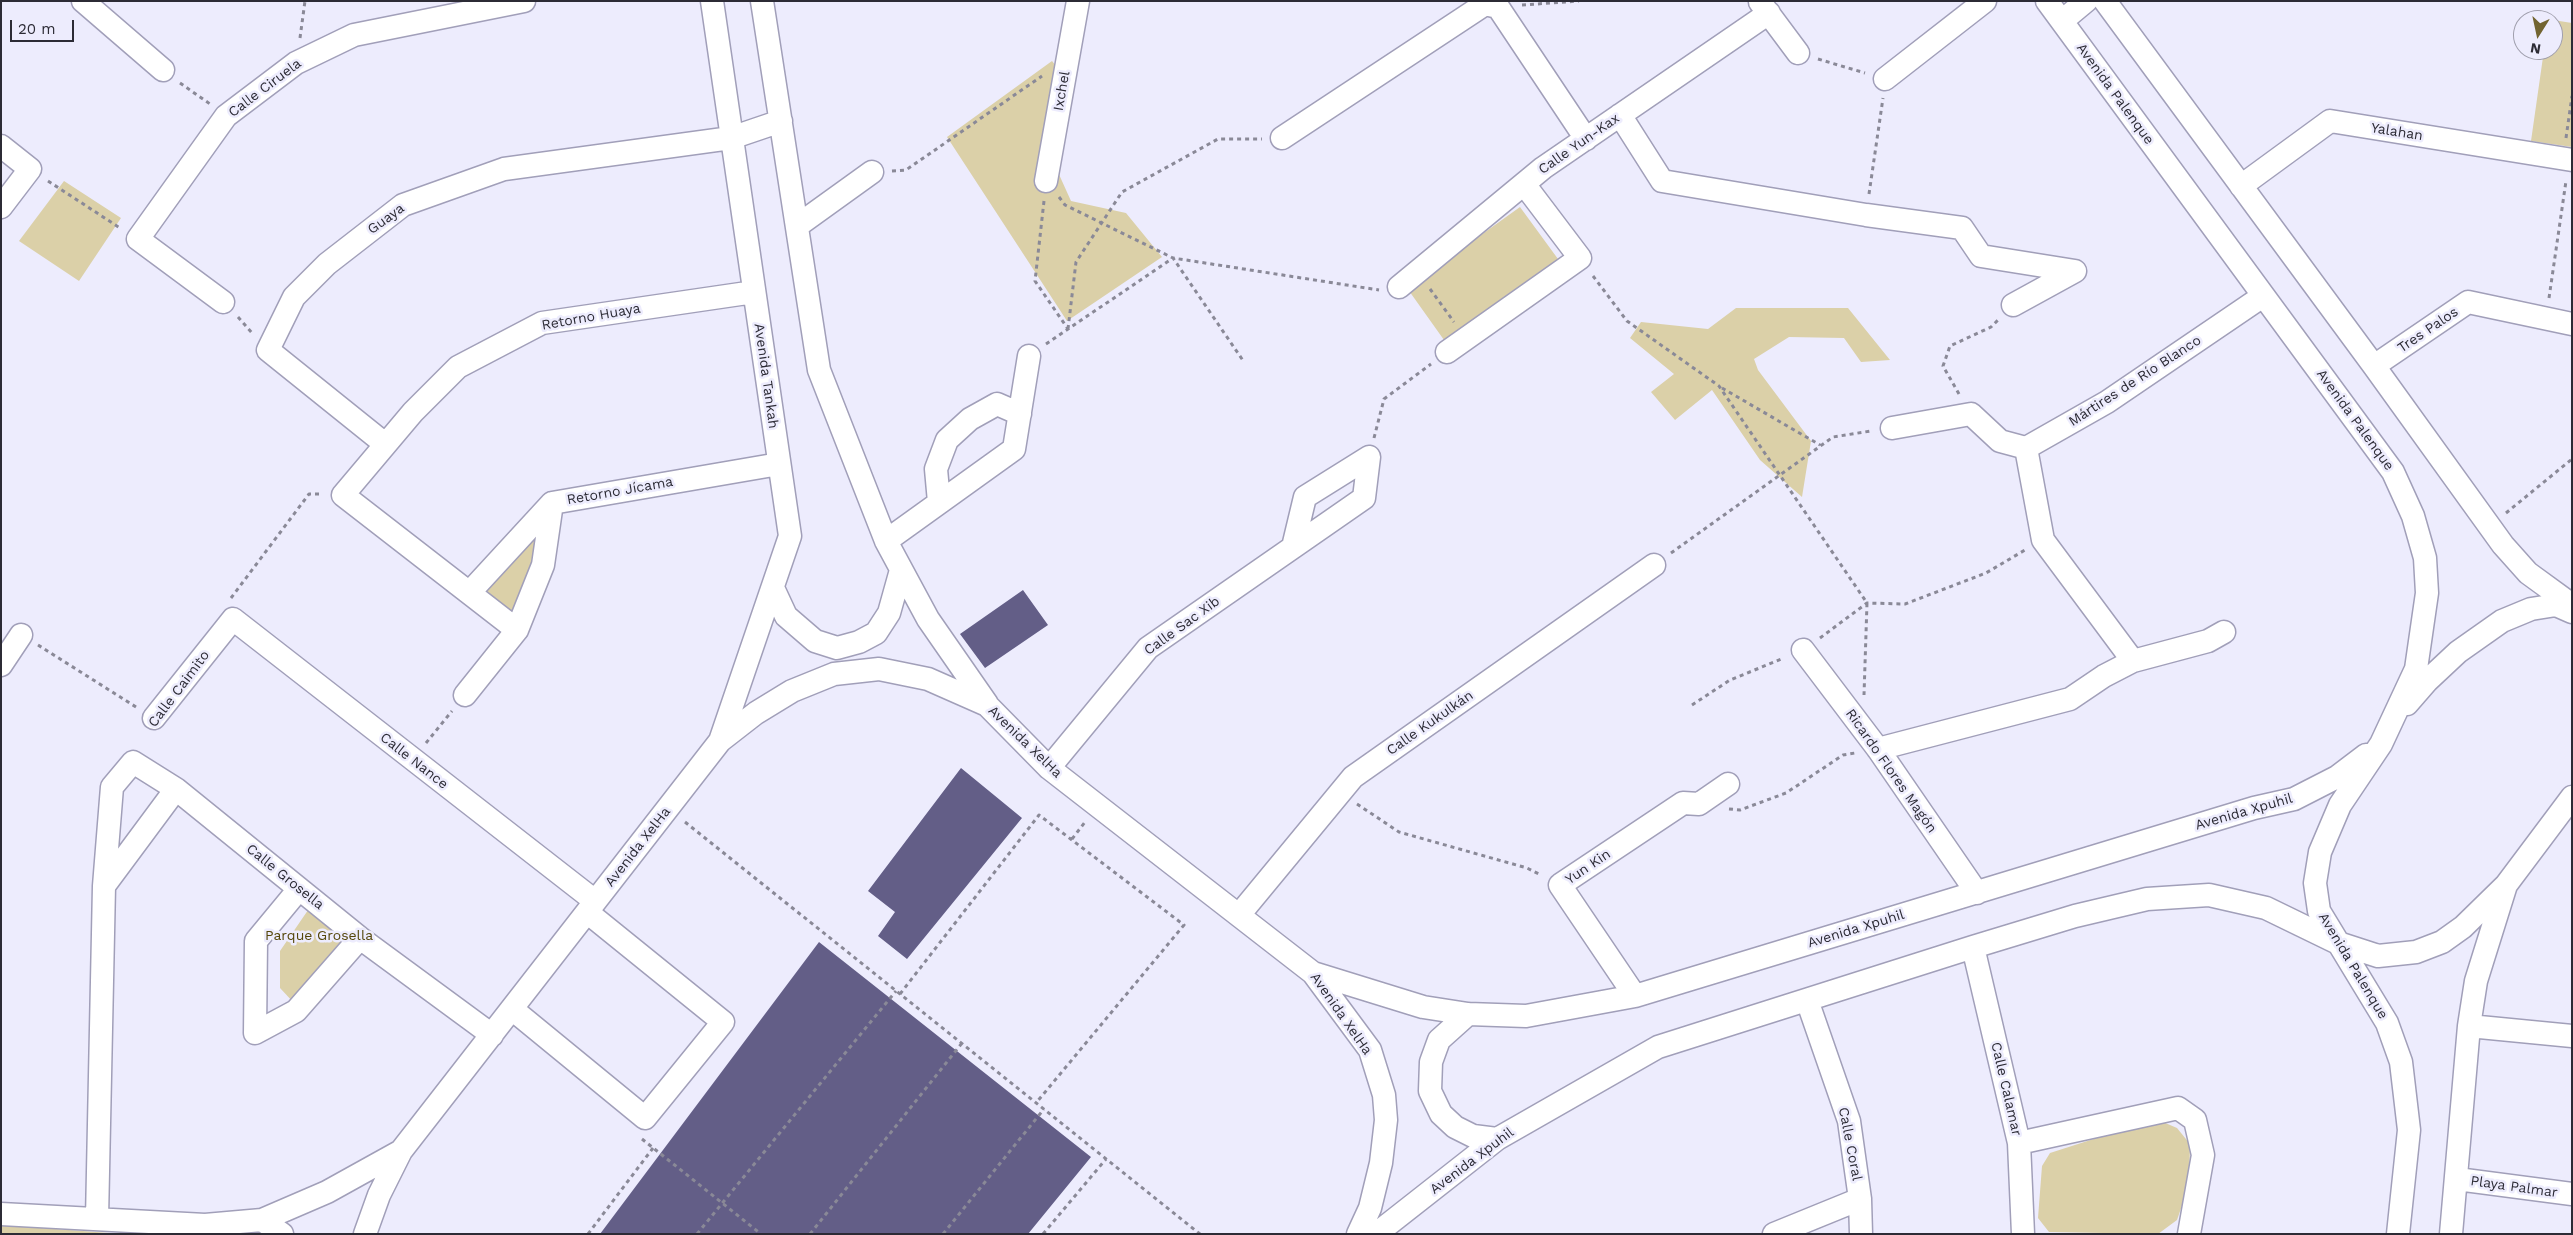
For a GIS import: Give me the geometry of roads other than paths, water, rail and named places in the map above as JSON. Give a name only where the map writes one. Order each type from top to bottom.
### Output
[{"type":"street","name":"Calle Ciruela","points":[[224,302],[138,239],[226,116],[296,62],[354,35],[524,1]]},
{"type":"street","name":"Avenida Tankah","points":[[712,1],[790,536],[720,740]]},
{"type":"street","points":[[762,1],[819,370],[886,541],[952,658],[987,705]]},
{"type":"street","name":"Ixchel","points":[[1046,181],[1078,1]]},
{"type":"street","points":[[1885,79],[1985,1]]},
{"type":"street","name":"Avenida Palenque","points":[[2047,1],[2393,472],[2413,516],[2425,558],[2427,593],[2416,669],[2380,744],[2340,805],[2320,852],[2315,883],[2319,911],[2388,1023],[2401,1062],[2408,1130],[2398,1234]]},
{"type":"street","points":[[2062,21],[2086,1]]},
{"type":"street","points":[[2105,1],[2374,366],[2503,546],[2528,573],[2572,605]]},
{"type":"street","points":[[88,3],[163,70]]},
{"type":"street","points":[[1282,138],[1484,4],[1498,7],[1586,139]]},
{"type":"street","points":[[1764,7],[1798,53]]},
{"type":"street","name":"Calle Yun-Kax","points":[[1399,287],[1524,184],[1620,116],[1764,7]]},
{"type":"street","points":[[1620,116],[1662,181],[1866,215],[1962,228],[1981,256],[2075,271],[2014,305]]},
{"type":"street","name":"Guaya","points":[[385,444],[268,350],[294,297],[327,264],[403,205],[504,169],[731,138],[781,121]]},
{"type":"street","name":"Yalahan","points":[[2241,186],[2330,121],[2567,159]]},
{"type":"street","points":[[1,146],[30,169],[1,206]]},
{"type":"street","points":[[797,226],[872,172]]},
{"type":"street","points":[[1447,352],[1580,258],[1524,184]]},
{"type":"street","name":"Retorno Huaya","points":[[470,592],[343,495],[385,444],[458,367],[542,323],[754,292]]},
{"type":"street","name":"Mártires de Río Blanco","points":[[2026,448],[2107,402],[2263,296]]},
{"type":"street","name":"Tres Palos","points":[[2374,366],[2468,302],[2572,324]]},
{"type":"street","points":[[886,541],[1014,449],[1029,356]]},
{"type":"street","points":[[939,502],[936,469],[947,440],[970,419],[996,404],[1020,414]]},
{"type":"street","points":[[1892,428],[1971,414],[2000,441],[2026,448],[2043,540],[2133,661]]},
{"type":"street","name":"Calle Sac Xib","points":[[1049,768],[1148,648],[1364,498],[1369,458],[1305,498],[1293,547]]},
{"type":"street","name":"Retorno Jícama","points":[[470,592],[552,503],[779,464]]},
{"type":"street","points":[[465,695],[517,630],[543,565],[552,503]]},
{"type":"street","name":"Calle Kukulkán","points":[[1239,915],[1353,777],[1654,565]]},
{"type":"street","points":[[773,588],[786,616],[815,641],[837,648],[858,642],[876,633],[889,612],[901,570]]},
{"type":"street","points":[[470,592],[517,630]]},
{"type":"street","points":[[2380,744],[2411,698],[2443,665],[2474,640],[2502,621],[2531,610],[2556,605],[2572,612]]},
{"type":"street","name":"Calle Caimito","points":[[154,718],[232,619]]},
{"type":"street","name":"Calle Nance","points":[[232,619],[412,760],[591,907],[723,1022],[645,1118],[512,1009]]},
{"type":"street","points":[[1878,749],[2070,699],[2104,676],[2133,661],[2208,641],[2224,632]]},
{"type":"street","points":[[1,665],[21,635]]},
{"type":"street","name":"Ricardo Flores Magón","points":[[1803,650],[1878,749],[1977,893]]},
{"type":"street","name":"Avenida XelHa","points":[[365,1234],[379,1195],[401,1151],[720,740],[756,713],[792,690],[834,674],[879,669],[928,679],[987,705],[1049,768],[1313,973],[1370,1050],[1384,1095],[1386,1120],[1381,1163],[1370,1208],[1358,1234]]},
{"type":"street","name":"Avenida Xpuhil","points":[[1313,973],[1423,1007],[1468,1014],[1526,1016],[1635,996],[2254,808],[2294,799],[2337,778],[2380,744]]},
{"type":"street","name":"Calle Grosella","points":[[97,1219],[104,886],[112,787],[133,762],[176,789],[360,938],[492,1035]]},
{"type":"street","name":"Yun Kin","points":[[1635,996],[1560,885],[1683,803],[1699,804],[1728,784]]},
{"type":"street","points":[[104,886],[176,789]]},
{"type":"street","points":[[2451,1234],[2470,1026],[2476,981],[2506,885],[2572,797]]},
{"type":"street","name":"Avenida Xpuhil","points":[[1376,1234],[1497,1139],[1658,1046],[1973,947],[2075,916],[2147,899],[2209,895],[2266,908],[2338,943],[2378,956],[2416,952],[2442,942],[2463,926],[2506,885]]},
{"type":"street","points":[[299,889],[256,941],[255,1033],[296,1011],[360,938]]},
{"type":"street","name":"Calle Calamar","points":[[1973,947],[2019,1142],[2023,1234]]},
{"type":"street","name":"Calle Coral","points":[[1807,1000],[1849,1120],[1860,1199],[1861,1234]]},
{"type":"street","points":[[1468,1014],[1439,1040],[1431,1062],[1430,1091],[1440,1114],[1455,1127],[1472,1136],[1497,1139]]},
{"type":"street","points":[[2470,1026],[2572,1036]]},
{"type":"street","points":[[2019,1142],[2178,1108],[2195,1120],[2203,1154],[2189,1234]]},
{"type":"street","points":[[1,1214],[205,1224],[262,1220],[327,1192],[401,1151]]},
{"type":"street","name":"Playa Palmar","points":[[2457,1179],[2572,1194]]},
{"type":"street","points":[[1774,1234],[1860,1199]]},
{"type":"street","points":[[262,1220],[282,1234]]},
{"type":"park label","name":"Parque Grosella","points":[[319,936]]}]
